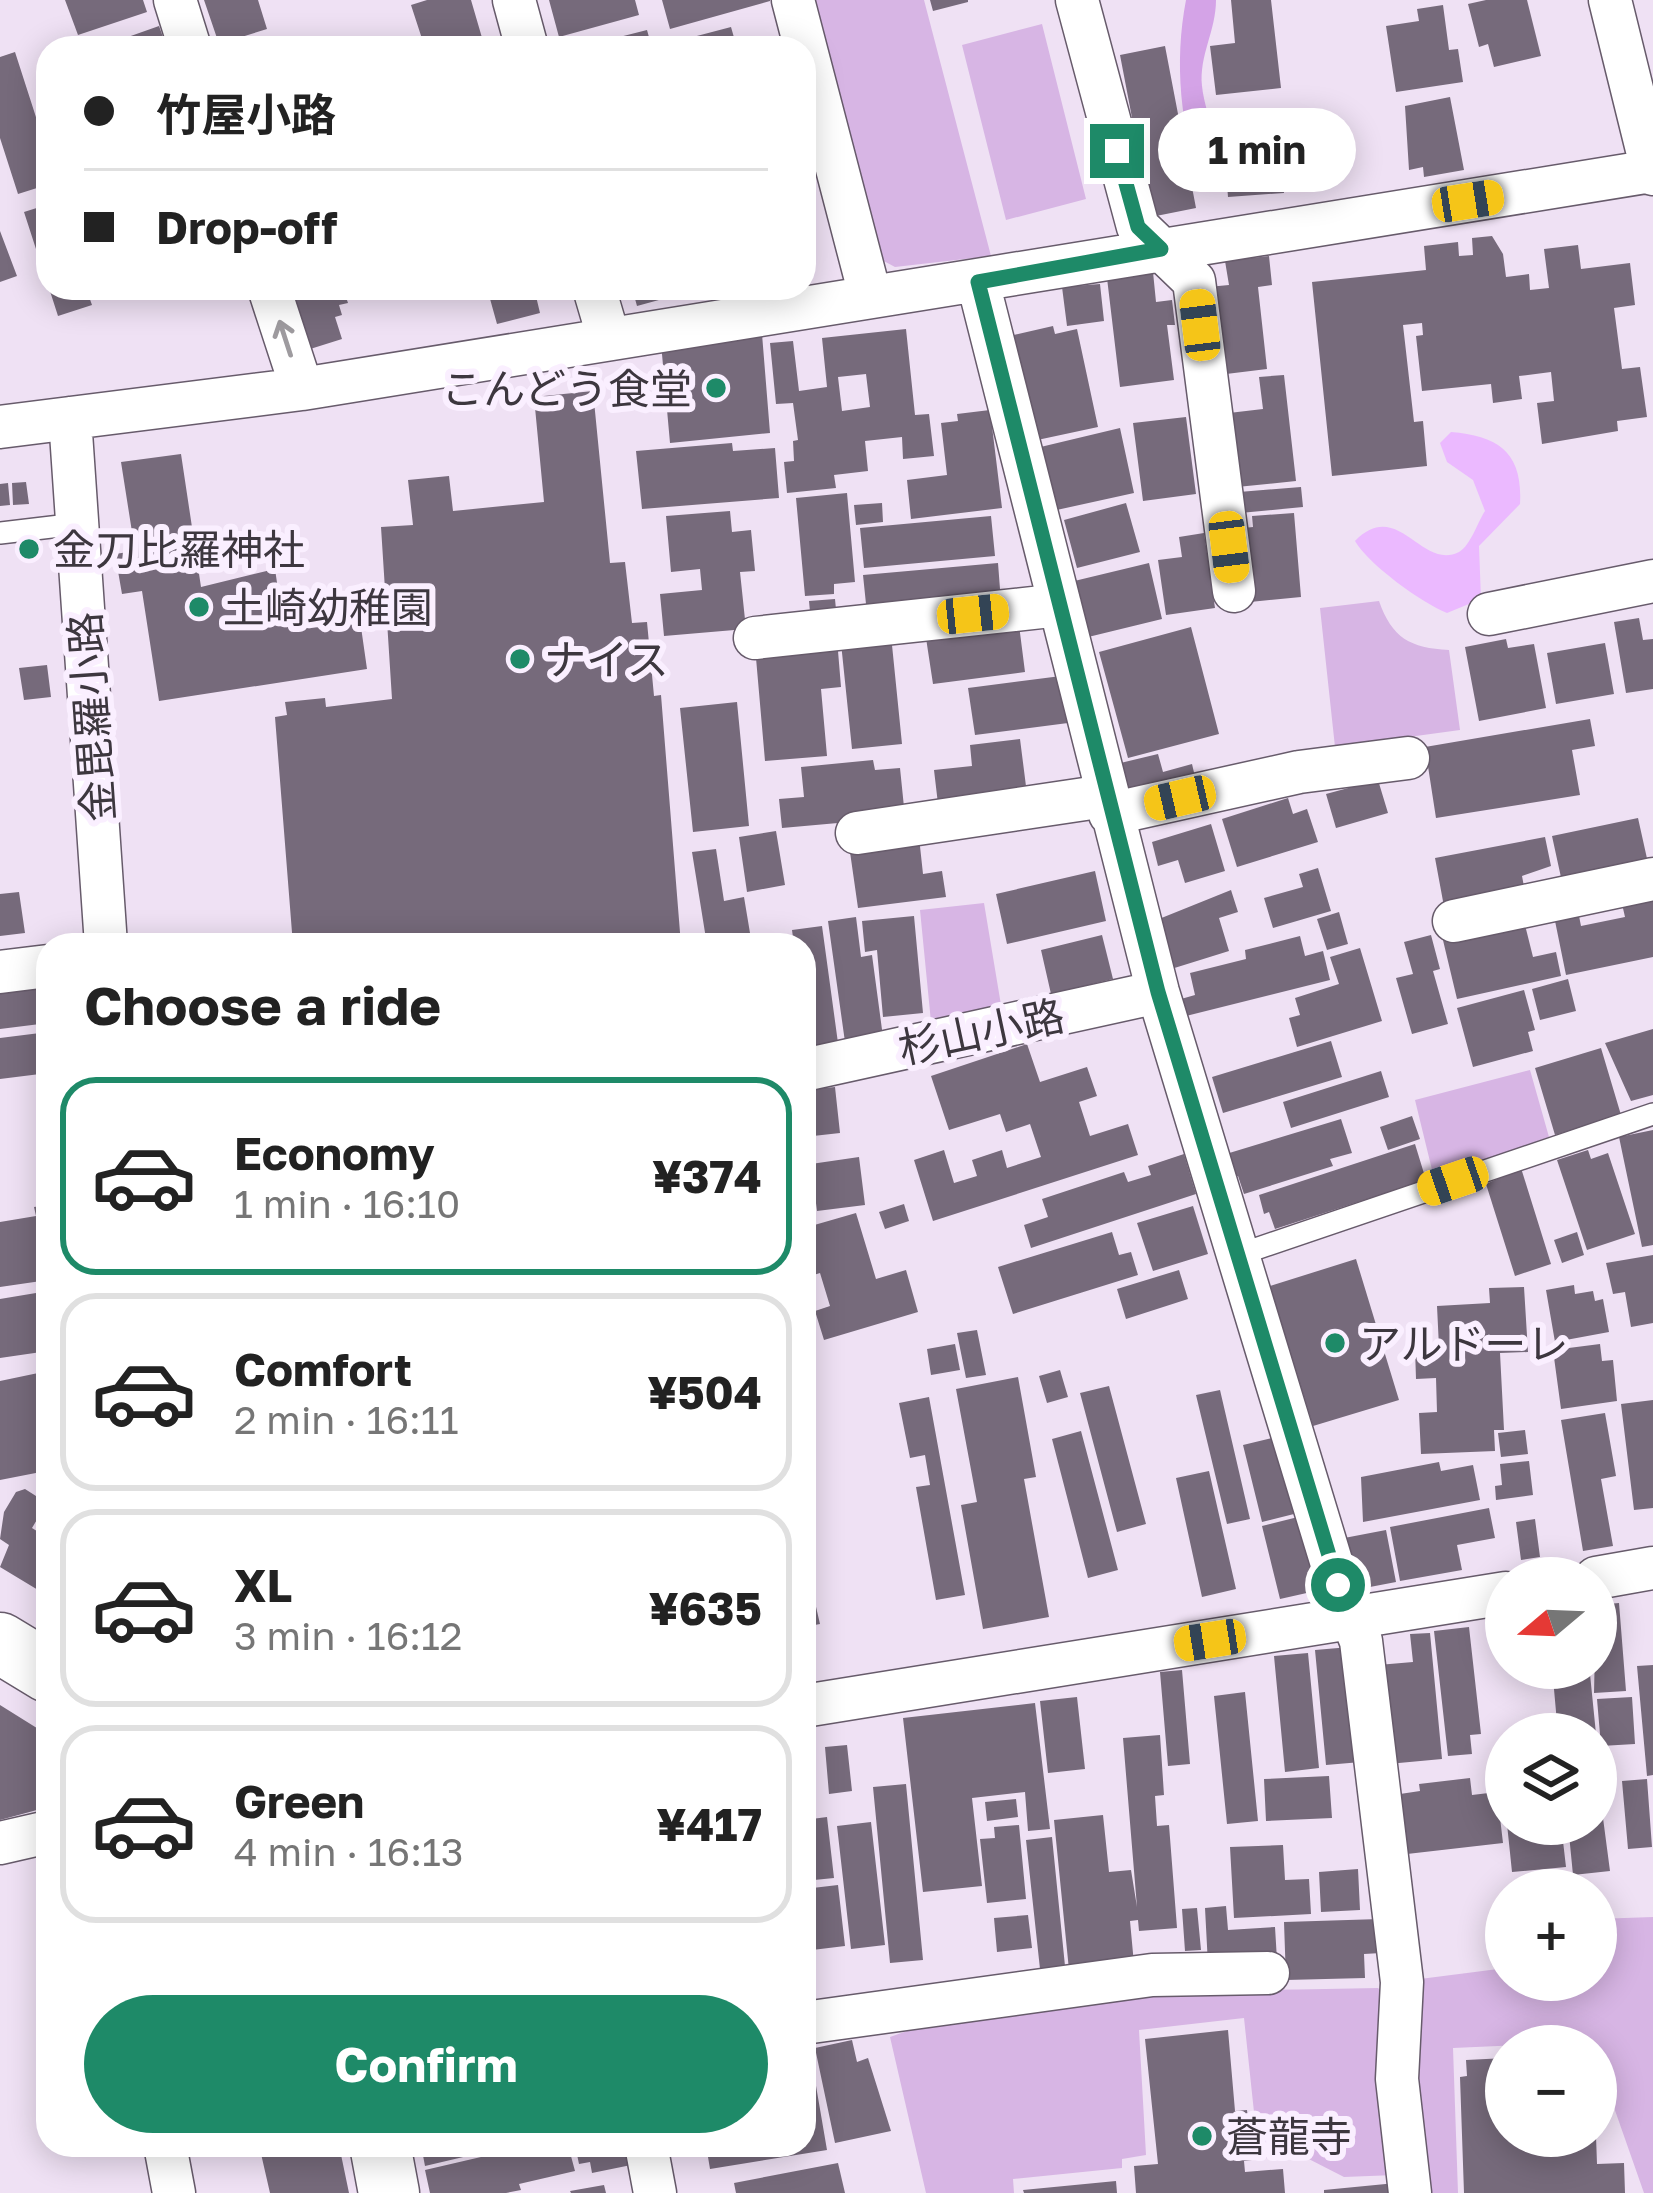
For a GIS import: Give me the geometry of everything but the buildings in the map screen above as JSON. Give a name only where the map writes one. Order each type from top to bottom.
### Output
[{"type":"street","points":[[175,0],[186,36]]},
{"type":"street","points":[[514,0],[524,36]]},
{"type":"street","points":[[793,0],[802,36]]},
{"type":"street","points":[[1077,0],[1138,227],[1195,281],[1234,591]]},
{"type":"street","points":[[0,427],[302,389],[1653,173],[1610,0]]},
{"type":"street","points":[[816,88],[870,295]]},
{"type":"street","points":[[978,282],[1158,992],[1361,1641],[1402,1982],[1397,2079],[1410,2193]]},
{"type":"street","points":[[273,300],[302,389]]},
{"type":"street","points":[[598,300],[609,339]]},
{"type":"street","name":"金毘羅小路","points":[[70,418],[105,933]]},
{"type":"street","points":[[1490,614],[1653,580]]},
{"type":"street","points":[[755,638],[1060,605]]},
{"type":"street","points":[[856,833],[1108,805],[1408,758]]},
{"type":"street","points":[[1454,921],[1653,879]]},
{"type":"street","points":[[0,972],[36,968]]},
{"type":"street","name":"杉山小路","points":[[816,1067],[1158,992]]},
{"type":"street","points":[[1617,1574],[1653,1568]]},
{"type":"street","points":[[816,1704],[1485,1596]]},
{"type":"street","points":[[0,1643],[36,1665]]},
{"type":"street","points":[[0,1843],[36,1835]]},
{"type":"street","points":[[816,2021],[1152,1975],[1268,1973]]},
{"type":"street","points":[[167,2157],[174,2193]]},
{"type":"street","points":[[382,2157],[389,2193]]},
{"type":"street","points":[[648,2157],[655,2193]]},
{"type":"lane","points":[[0,533],[77,524]]},
{"type":"lane","points":[[1238,1255],[1653,1114]]},
{"type":"shaded area","points":[[808,0],[924,0],[991,256],[895,267],[880,259]]},
{"type":"shaded area","points":[[1186,0],[1216,0],[1202,75],[1217,153],[1211,191],[1203,189],[1184,119],[1180,47]]},
{"type":"shaded area","points":[[1042,24],[1086,199],[1006,220],[962,45]]},
{"type":"shaded area","points":[[1451,432],[1482,438],[1505,450],[1517,472],[1520,504],[1479,546],[1481,599],[1447,613],[1396,582],[1355,541],[1384,527],[1433,552],[1445,555],[1463,549],[1485,511],[1473,480],[1447,462],[1440,443]]},
{"type":"shaded area","points":[[1379,601],[1404,639],[1449,650],[1460,730],[1335,747],[1320,608]]},
{"type":"shaded area","points":[[984,903],[1003,1017],[932,1032],[920,910]]},
{"type":"shaded area","points":[[1530,1070],[1549,1137],[1434,1178],[1415,1100]]},
{"type":"shaded area","points":[[1653,1917],[1653,2193],[1644,2193],[1617,2116],[1617,2025],[1485,2025],[1485,2047],[1453,2048],[1458,2193],[1425,2193],[1414,2058],[1420,1979],[1485,1971],[1485,2001],[1617,2001],[1617,1918]]},
{"type":"shaded area","points":[[1378,1988],[1389,1998],[1395,2175],[1344,2177],[1299,2154],[1259,2159],[1244,2018],[1139,2030],[1146,2155],[1122,2159],[1122,2168],[1013,2179],[1014,2193],[926,2193],[890,2037],[945,2020],[1067,2000]]},
{"type":"place","name":"こんどう食堂","points":[[716,388]]},
{"type":"place","name":"金刀比羅神社","points":[[29,549]]},
{"type":"place","name":"土崎幼稚園","points":[[199,607]]},
{"type":"place","name":"ナイス","points":[[520,659]]},
{"type":"place","name":"アルドーレ","points":[[1335,1343]]},
{"type":"place","name":"蒼龍寺","points":[[1202,2136]]},
{"type":"route","points":[[1117,151],[1138,227],[1161,249],[978,282],[1158,992],[1338,1585]]}]
